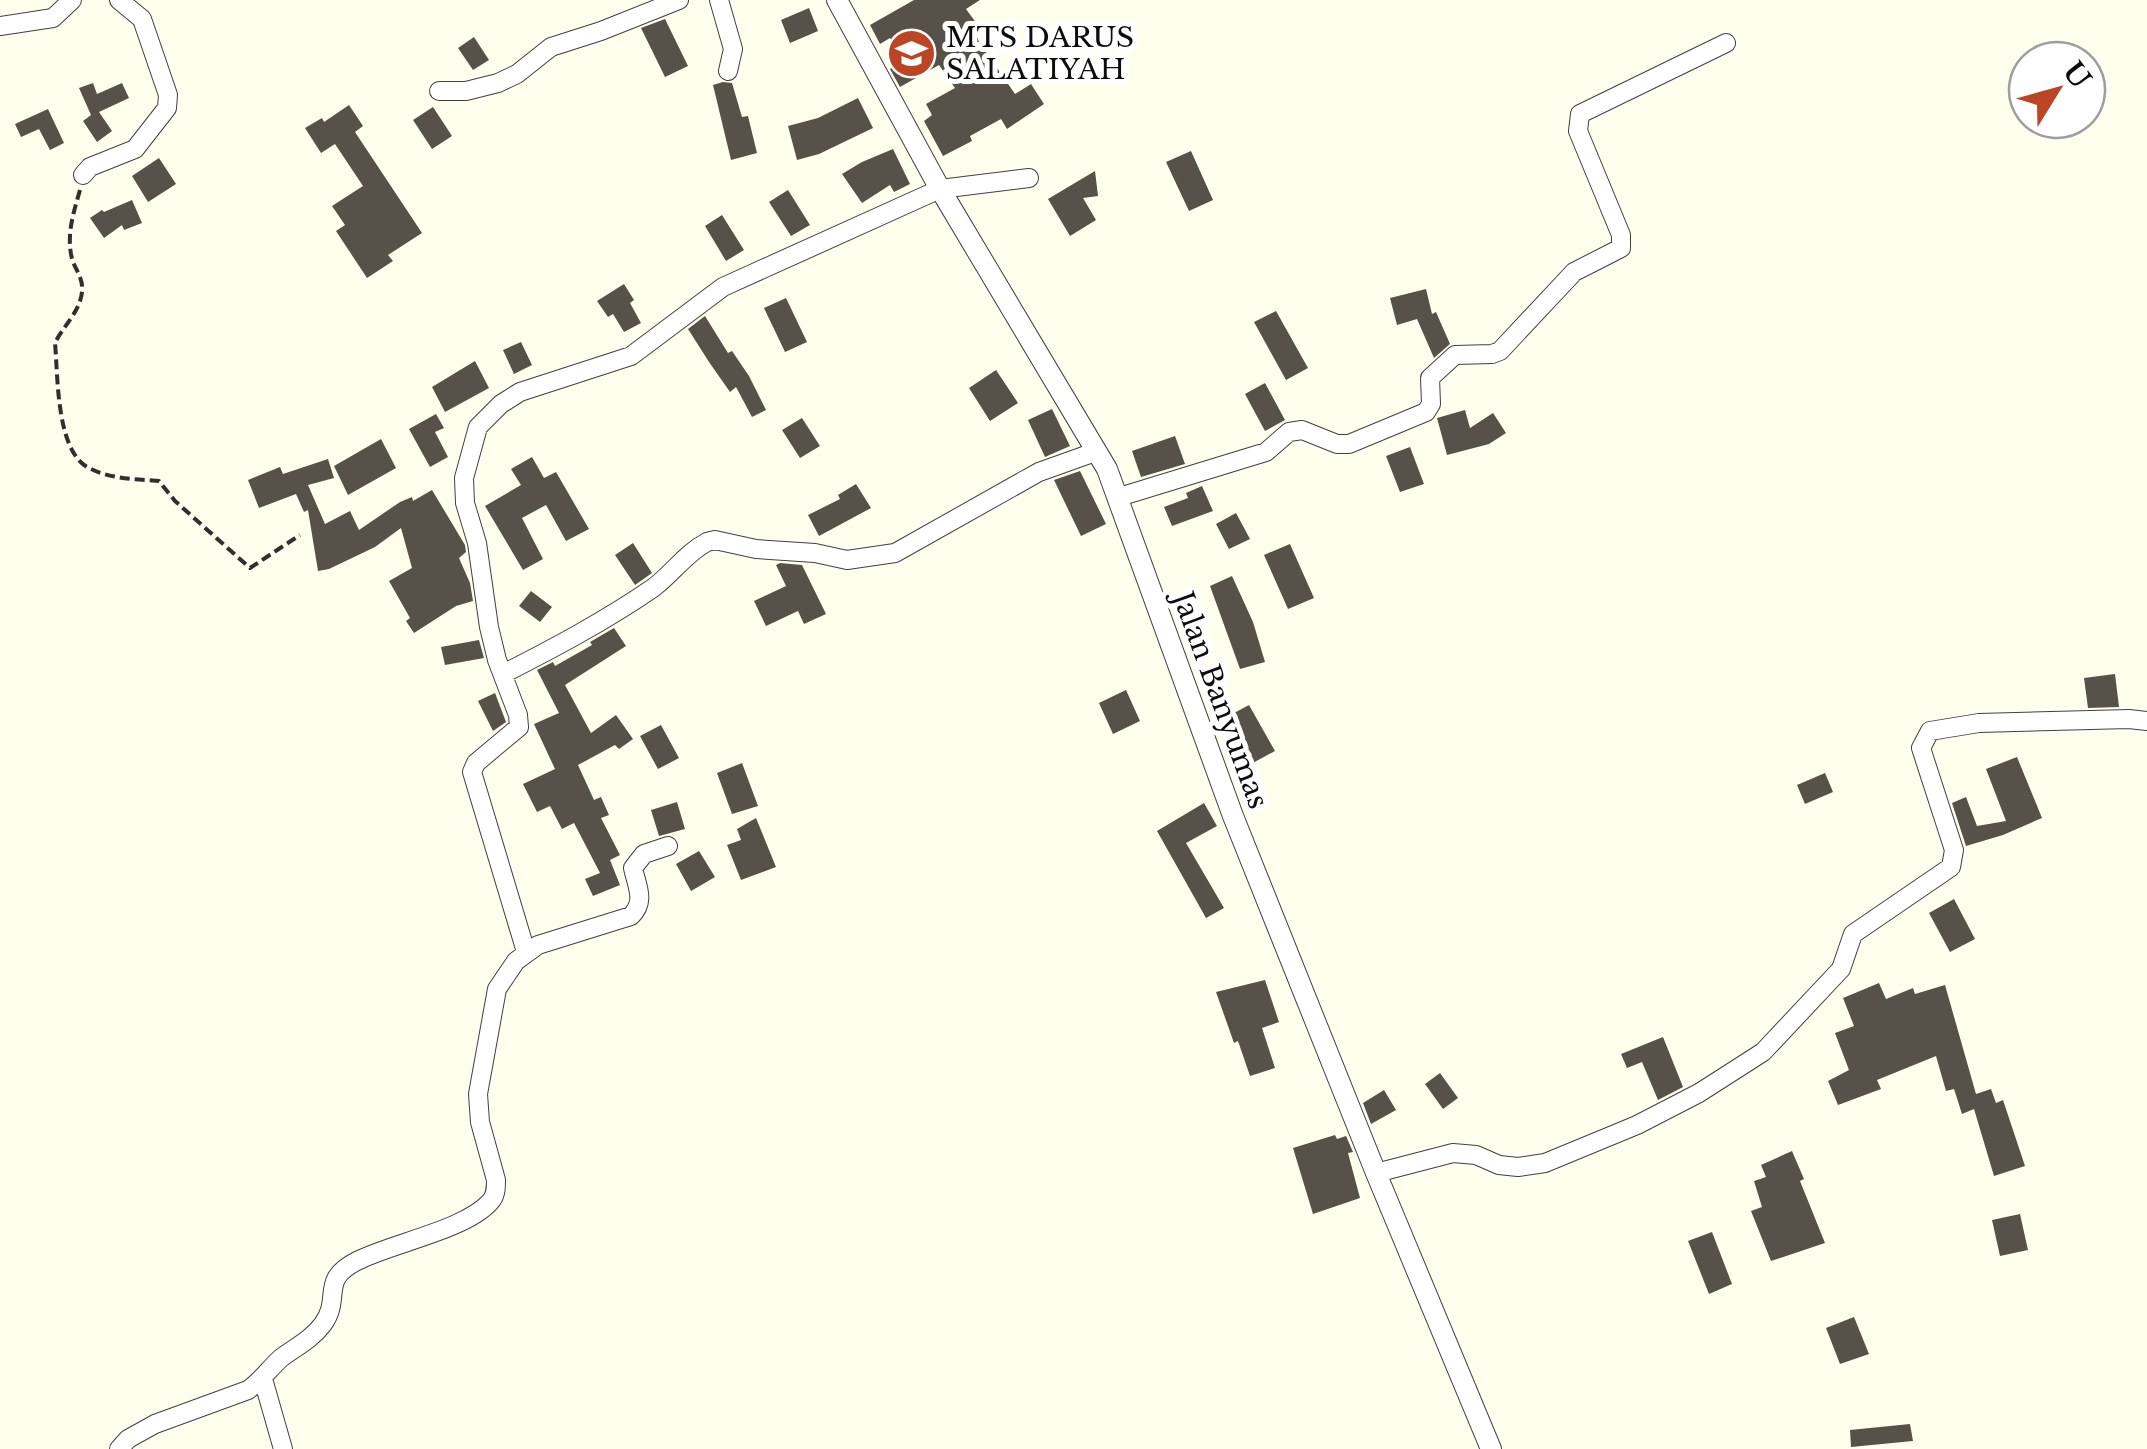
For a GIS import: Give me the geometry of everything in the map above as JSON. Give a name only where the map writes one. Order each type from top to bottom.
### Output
[{"type":"street","points":[[0,26],[52,18],[72,0]]},
{"type":"street","points":[[83,175],[90,167],[136,149],[167,108],[168,95],[142,19],[120,0]]},
{"type":"street","points":[[439,91],[466,92],[498,83],[518,74],[551,47],[601,32],[678,0]]},
{"type":"street","points":[[719,0],[733,49],[728,71]]},
{"type":"street","name":"Jalan Banyumas","points":[[837,0],[940,188],[1107,469],[1233,816],[1491,1449]]},
{"type":"street","points":[[1119,497],[1266,452],[1289,432],[1302,430],[1337,444],[1349,444],[1426,412],[1431,404],[1430,378],[1452,357],[1500,350],[1574,272],[1622,248],[1578,131],[1580,114],[1726,43]]},
{"type":"street","points":[[526,952],[472,772],[476,763],[519,727],[489,627],[478,543],[465,503],[464,478],[478,428],[520,392],[631,356],[723,287],[940,188],[1029,178]]},
{"type":"street","points":[[502,674],[573,638],[636,599],[668,577],[706,542],[715,540],[846,560],[895,553],[1039,472],[1095,452]]},
{"type":"street","points":[[1376,1173],[1453,1153],[1518,1167],[1544,1163],[1658,1114],[1763,1052],[1841,970],[1854,934],[1951,867],[1954,850],[1921,748],[1930,731],[1979,722],[2147,721]]},
{"type":"street","points":[[119,1449],[141,1431],[235,1396],[263,1379],[326,1319],[334,1277],[342,1268],[382,1248],[433,1234],[490,1202],[496,1180],[480,1122],[478,1094],[497,989],[526,952],[631,916],[639,908],[641,898],[632,868],[644,854],[668,846]]},
{"type":"street","points":[[263,1379],[283,1449]]},
{"type":"path","points":[[83,175],[69,235],[71,260],[81,276],[82,294],[74,315],[55,343],[68,446],[84,467],[112,477],[159,481],[175,501],[250,568],[300,534]]},
{"type":"building","points":[[914,0],[980,0],[966,9],[977,24],[973,27],[979,42],[1015,94],[1031,84],[1044,104],[1007,129],[1001,119],[943,156],[924,121],[932,115],[926,104],[955,88],[939,65],[900,87],[890,69],[903,61],[890,38],[880,44],[870,25]]},
{"type":"building","points":[[809,8],[818,31],[790,43],[781,20]]},
{"type":"building","points":[[665,19],[688,66],[665,77],[641,28]]},
{"type":"building","points":[[474,37],[489,60],[473,70],[458,48]]},
{"type":"building","points":[[93,83],[97,94],[122,83],[129,98],[99,112],[112,131],[97,142],[83,121],[91,115],[79,88]]},
{"type":"building","points":[[732,83],[742,117],[748,116],[757,153],[731,160],[713,85]]},
{"type":"building","points":[[858,98],[873,128],[819,154],[797,160],[788,126],[818,118]]},
{"type":"building","points":[[349,105],[363,126],[355,132],[422,233],[388,255],[393,261],[367,278],[336,231],[345,225],[332,206],[363,186],[335,144],[321,153],[305,128],[322,118],[324,122]]},
{"type":"building","points":[[433,107],[452,136],[432,149],[413,120]]},
{"type":"building","points":[[48,109],[64,143],[50,150],[39,129],[21,137],[15,124]]},
{"type":"building","points":[[893,149],[910,184],[894,192],[890,185],[862,203],[842,174]]},
{"type":"building","points":[[1191,151],[1213,200],[1189,211],[1166,162]]},
{"type":"building","points":[[159,158],[176,184],[148,202],[132,176]]},
{"type":"building","points":[[1095,171],[1098,196],[1083,198],[1096,220],[1070,236],[1048,199]]},
{"type":"building","points":[[788,190],[810,225],[791,236],[769,202]]},
{"type":"building","points":[[132,200],[142,223],[124,230],[122,225],[104,238],[90,218]]},
{"type":"building","points":[[722,215],[744,250],[726,261],[705,226]]},
{"type":"building","points":[[624,284],[641,323],[624,332],[613,314],[608,317],[597,301]]},
{"type":"building","points":[[1426,289],[1432,314],[1436,312],[1450,344],[1434,358],[1417,319],[1397,325],[1390,298]]},
{"type":"building","points":[[786,298],[807,342],[785,352],[764,308]]},
{"type":"building","points":[[1276,311],[1308,368],[1286,380],[1254,322]]},
{"type":"building","points":[[705,316],[728,353],[732,351],[749,376],[766,410],[752,417],[736,387],[730,392],[709,362],[688,329]]},
{"type":"building","points":[[521,342],[532,365],[514,374],[503,350]]},
{"type":"building","points":[[475,361],[489,388],[445,412],[432,387]]},
{"type":"building","points":[[996,370],[1018,403],[990,421],[969,388]]},
{"type":"building","points":[[1265,383],[1285,420],[1265,431],[1245,394]]},
{"type":"building","points":[[1052,409],[1070,446],[1045,457],[1028,420]]},
{"type":"building","points":[[1465,410],[1470,428],[1493,413],[1506,433],[1489,444],[1447,455],[1437,418]]},
{"type":"building","points":[[436,414],[444,428],[435,432],[448,457],[430,467],[409,429]]},
{"type":"building","points":[[802,418],[820,446],[800,458],[782,430]]},
{"type":"building","points":[[1175,436],[1185,464],[1141,477],[1132,451]]},
{"type":"building","points":[[381,439],[396,468],[348,495],[334,466]]},
{"type":"building","points":[[1410,447],[1424,484],[1400,492],[1386,456]]},
{"type":"building","points":[[532,457],[544,478],[556,472],[589,529],[566,541],[546,505],[522,518],[543,559],[523,570],[485,506],[521,485],[511,469]]},
{"type":"building","points":[[328,459],[334,478],[308,485],[325,524],[350,511],[359,530],[400,502],[412,497],[413,501],[432,490],[465,545],[466,552],[459,558],[473,601],[456,606],[414,633],[389,581],[412,568],[401,528],[375,547],[318,571],[308,510],[304,512],[296,494],[259,508],[248,480],[280,467],[283,474]]},
{"type":"building","points":[[1080,471],[1106,524],[1081,536],[1054,480]]},
{"type":"building","points":[[856,484],[871,508],[819,536],[808,515],[840,499],[838,495]]},
{"type":"building","points":[[1202,486],[1213,511],[1172,526],[1164,507],[1188,498],[1186,493]]},
{"type":"building","points":[[1236,513],[1250,539],[1229,549],[1216,524]]},
{"type":"building","points":[[633,543],[652,573],[635,585],[615,555]]},
{"type":"building","points":[[1290,544],[1314,598],[1288,609],[1264,555]]},
{"type":"building","points":[[776,565],[802,565],[826,614],[804,624],[798,611],[766,626],[754,601],[786,586]]},
{"type":"building","points":[[1232,576],[1253,622],[1265,662],[1240,669],[1210,586]]},
{"type":"building","points":[[531,591],[552,607],[540,622],[519,606]]},
{"type":"building","points":[[614,628],[626,646],[565,685],[591,733],[616,715],[633,739],[619,749],[615,745],[578,765],[594,800],[601,797],[609,815],[601,818],[620,855],[610,860],[620,885],[593,896],[585,879],[600,873],[574,823],[562,829],[550,806],[537,812],[523,784],[555,769],[534,724],[559,713],[537,670],[553,662],[555,666]]},
{"type":"building","points":[[479,640],[484,658],[445,665],[441,647]]},
{"type":"building","points":[[2115,674],[2119,707],[2088,708],[2084,678]]},
{"type":"building","points":[[1126,690],[1140,721],[1113,734],[1099,703]]},
{"type":"building","points":[[495,693],[506,722],[493,731],[478,701]]},
{"type":"building","points":[[1249,705],[1275,751],[1249,765],[1223,719]]},
{"type":"building","points":[[661,725],[679,758],[658,769],[640,736]]},
{"type":"building","points":[[2017,757],[2042,818],[1966,846],[1952,803],[1966,797],[1977,826],[2006,821],[1986,769]]},
{"type":"building","points":[[742,763],[758,806],[732,814],[717,773]]},
{"type":"building","points":[[1825,773],[1833,792],[1805,804],[1797,785]]},
{"type":"building","points":[[677,802],[685,829],[659,836],[651,810]]},
{"type":"building","points":[[1204,803],[1217,826],[1186,843],[1224,908],[1206,918],[1157,831]]},
{"type":"building","points":[[756,818],[776,867],[741,880],[727,845],[741,840],[737,829]]},
{"type":"building","points":[[699,851],[715,877],[691,891],[676,864]]},
{"type":"building","points":[[1954,899],[1975,939],[1950,952],[1929,913]]},
{"type":"building","points":[[1265,980],[1279,1022],[1262,1028],[1275,1068],[1250,1076],[1216,992]]},
{"type":"building","points":[[1879,983],[1886,999],[1913,988],[1915,994],[1945,985],[1976,1094],[1991,1089],[1996,1103],[2003,1100],[2025,1166],[1994,1176],[1974,1109],[1962,1114],[1954,1089],[1946,1091],[1936,1056],[1877,1080],[1881,1089],[1838,1105],[1828,1081],[1849,1070],[1835,1033],[1854,1026],[1843,998]]},
{"type":"building","points":[[1663,1037],[1683,1087],[1658,1100],[1642,1062],[1627,1068],[1621,1054]]},
{"type":"building","points":[[1440,1073],[1458,1098],[1443,1109],[1425,1084]]},
{"type":"building","points":[[1384,1090],[1396,1110],[1371,1124],[1363,1103]]},
{"type":"building","points":[[1335,1135],[1337,1139],[1346,1136],[1353,1152],[1348,1153],[1360,1198],[1313,1214],[1293,1148]]},
{"type":"building","points":[[1792,1151],[1825,1243],[1771,1261],[1751,1211],[1762,1207],[1754,1181],[1766,1177],[1761,1165]]},
{"type":"building","points":[[2020,1214],[2028,1250],[2000,1256],[1992,1220]]},
{"type":"building","points":[[1712,1232],[1732,1284],[1709,1294],[1688,1241]]},
{"type":"building","points":[[1854,1317],[1869,1354],[1840,1364],[1826,1328]]},
{"type":"building","points":[[1910,1424],[1913,1441],[1851,1447],[1850,1430]]},
{"type":"place","name":"MTS DARUS SALATIYAH","points":[[911,53]]}]
